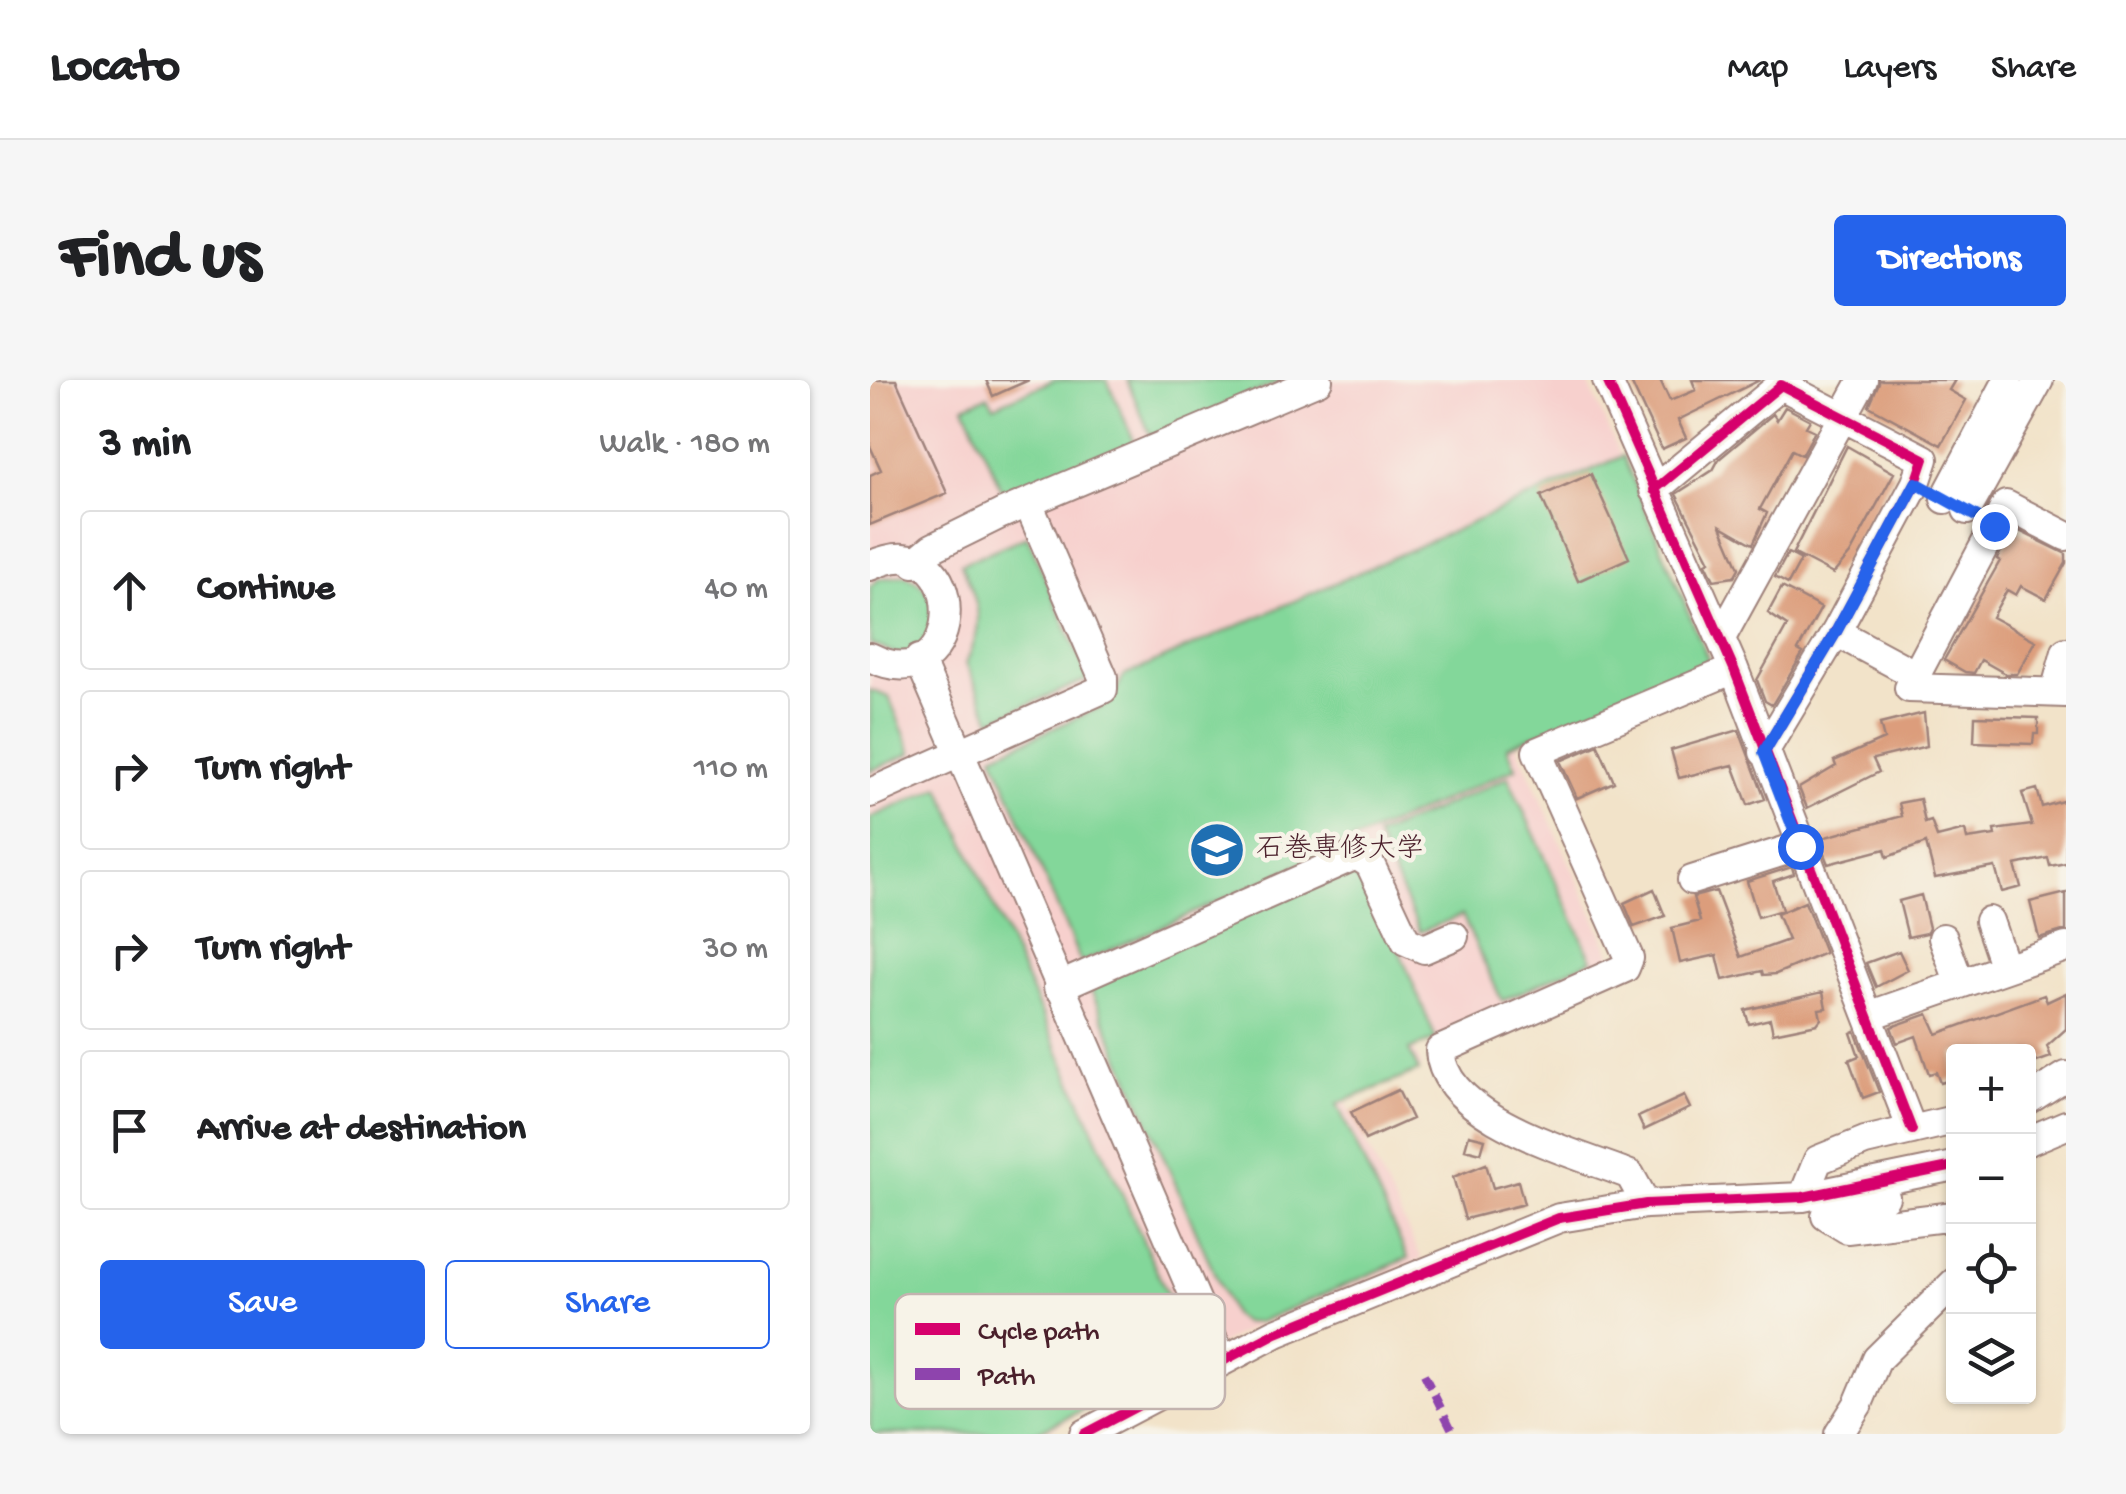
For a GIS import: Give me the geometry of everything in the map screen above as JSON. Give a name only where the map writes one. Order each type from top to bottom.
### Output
[{"type":"street","points":[[914,562],[932,548],[1028,503],[1318,380]]},
{"type":"street","points":[[1607,380],[1721,638],[1912,1130]]},
{"type":"street","points":[[1721,638],[1863,380]]},
{"type":"street","points":[[1956,504],[2008,380]]},
{"type":"street","points":[[1956,504],[2039,380]]},
{"type":"street","points":[[1654,490],[1780,382],[1924,460],[1916,483],[1836,632],[1764,752]]},
{"type":"street","points":[[1916,483],[1994,526]]},
{"type":"street","points":[[870,793],[1102,689],[1103,677],[1028,503]]},
{"type":"street","points":[[2066,536],[2006,504],[1909,688],[2060,692],[2066,652]]},
{"type":"street","points":[[870,566],[887,560],[914,562],[940,583],[949,611],[940,642],[919,660],[890,664],[870,657]]},
{"type":"street","points":[[1836,632],[1916,675]]},
{"type":"street","points":[[919,660],[1193,1294]]},
{"type":"street","points":[[1646,1204],[1630,1175],[1517,1131],[1479,1111],[1444,1068],[1440,1050],[1625,968],[1628,958],[1536,752],[1734,670]]},
{"type":"street","points":[[1692,880],[1800,846]]},
{"type":"street","points":[[1058,987],[1356,855],[1370,864],[1406,941],[1424,949],[1454,936]]},
{"type":"street","points":[[1989,921],[2005,968]]},
{"type":"street","points":[[1942,938],[1960,984]]},
{"type":"street","points":[[1868,1016],[2065,949]]},
{"type":"street","points":[[2036,1095],[2066,1076]]},
{"type":"street","points":[[1803,1197],[1811,1168],[1818,1160],[1866,1140],[1946,1122]]},
{"type":"street","points":[[2036,1138],[2066,1125]]},
{"type":"street","points":[[1225,1359],[1559,1218],[1646,1204],[1803,1197],[1914,1178],[1946,1168]]},
{"type":"street","points":[[1914,1178],[1901,1192],[1826,1216],[1847,1229],[1946,1217]]},
{"type":"street","points":[[1838,1434],[1858,1404],[1878,1359],[1946,1290]]},
{"type":"street","points":[[1084,1434],[1131,1409]]},
{"type":"shaded area","name":"石巻専修大学","points":[[870,380],[1587,380],[1712,661],[1517,746],[1611,954],[1607,962],[1414,1050],[1422,1067],[1346,1103],[1422,1259],[1225,1342],[1225,1294],[895,1294],[895,1409],[1090,1409],[1040,1434],[870,1434]]},
{"type":"green space","points":[[1054,380],[1107,380],[1136,445],[1008,504],[964,406],[988,396],[994,406]]},
{"type":"green space","points":[[1127,380],[1285,380],[1151,437]]},
{"type":"green space","points":[[1623,456],[1709,661],[1507,747],[1516,768],[1081,963],[993,755],[1108,704],[1124,676]]},
{"type":"green space","points":[[1027,536],[1089,679],[991,720],[966,663],[976,636],[978,614],[961,564]]},
{"type":"green space","points":[[904,575],[928,592],[933,607],[933,637],[902,656],[870,644],[870,586],[879,579]]},
{"type":"green space","points":[[870,690],[889,697],[912,753],[870,771]]},
{"type":"green space","points":[[1508,777],[1592,960],[1502,1001],[1462,915],[1420,932],[1376,836]]},
{"type":"green space","points":[[940,787],[1167,1294],[895,1294],[895,1409],[1085,1409],[1032,1434],[870,1434],[870,818]]},
{"type":"green space","points":[[1348,865],[1366,870],[1436,1039],[1409,1050],[1419,1071],[1337,1104],[1408,1258],[1259,1322],[1243,1323],[1232,1314],[1088,983]]},
{"type":"building","points":[[870,380],[896,380],[947,493],[870,525],[870,475],[881,470],[870,446]]},
{"type":"building","points":[[986,380],[1029,380],[993,396]]},
{"type":"building","points":[[1630,380],[1660,380],[1670,401],[1696,390],[1692,380],[1760,380],[1678,420],[1686,438],[1662,449]]},
{"type":"building","points":[[1880,380],[1955,380],[1949,390],[1966,400],[1941,445],[1869,406]]},
{"type":"building","points":[[1785,407],[1810,420],[1806,427],[1815,431],[1802,455],[1792,450],[1760,509],[1767,513],[1753,544],[1721,526],[1739,568],[1734,577],[1714,580],[1706,563],[1710,561],[1676,494],[1713,470],[1719,459],[1773,414],[1777,420]]},
{"type":"building","points":[[1847,446],[1894,473],[1850,554],[1833,574],[1793,553]]},
{"type":"building","points":[[1591,474],[1629,558],[1578,581],[1541,496]]},
{"type":"building","points":[[2013,528],[2066,554],[2066,563],[2046,599],[2021,586],[2016,595],[2007,590],[1992,617],[2036,641],[2017,674],[2006,674],[1981,660],[1974,673],[1965,672],[1944,660],[2000,561],[1997,559]]},
{"type":"building","points":[[1788,553],[1801,560],[1788,584],[1775,577]]},
{"type":"building","points":[[1782,587],[1821,608],[1798,650],[1803,653],[1772,705],[1765,701],[1757,680],[1787,626],[1768,613]]},
{"type":"building","points":[[1924,713],[1927,746],[1873,759],[1879,772],[1807,808],[1799,788],[1836,766],[1834,761],[1884,739],[1880,724]]},
{"type":"building","points":[[1975,716],[2038,718],[2038,734],[2034,734],[2033,744],[1974,742]]},
{"type":"building","points":[[1739,730],[1765,799],[1748,805],[1733,765],[1679,778],[1671,750]]},
{"type":"building","points":[[1598,745],[1614,782],[1577,798],[1560,761]]},
{"type":"building","points":[[2037,789],[2042,807],[2066,800],[2066,863],[2050,866],[2048,858],[2015,865],[2021,887],[2002,892],[1995,867],[1935,878],[1926,843],[1887,857],[1885,849],[1828,864],[1818,839],[1902,816],[1899,803],[1920,799],[1925,823],[1931,821],[1937,837],[1965,830],[1967,839],[1995,835],[1994,830],[2032,825],[2022,793]]},
{"type":"building","points":[[1792,867],[1794,874],[1773,881],[1782,910],[1758,917],[1747,881]]},
{"type":"building","points":[[1654,889],[1665,916],[1634,927],[1624,903]]},
{"type":"building","points":[[1716,891],[1741,957],[1788,940],[1777,914],[1805,902],[1825,953],[1776,974],[1763,975],[1762,971],[1723,980],[1717,955],[1680,963],[1672,928],[1700,921],[1693,897]]},
{"type":"building","points":[[2066,893],[2066,930],[2039,938],[2030,902]]},
{"type":"building","points":[[1921,895],[1929,928],[1927,933],[1908,937],[1899,901]]},
{"type":"building","points":[[1899,951],[1908,970],[1876,987],[1866,963]]},
{"type":"building","points":[[1823,992],[1826,1008],[1819,1009],[1821,1019],[1817,1024],[1773,1033],[1770,1019],[1749,1024],[1745,1010]]},
{"type":"building","points":[[2066,993],[2066,1029],[2047,1046],[2051,1057],[2036,1062],[2036,1044],[1946,1044],[1946,1081],[1940,1083],[1936,1072],[1929,1074],[1916,1036],[1897,1043],[1891,1027],[1928,1014],[1937,1034],[2044,995],[2047,1002]]},
{"type":"building","points":[[1855,1031],[1879,1092],[1863,1098],[1849,1060],[1859,1056],[1851,1033]]},
{"type":"building","points":[[1398,1090],[1412,1119],[1365,1140],[1351,1112]]},
{"type":"building","points":[[1684,1096],[1690,1108],[1644,1130],[1638,1117]]},
{"type":"building","points":[[1469,1135],[1485,1139],[1481,1153],[1465,1149]]},
{"type":"building","points":[[1486,1164],[1493,1188],[1518,1181],[1524,1204],[1465,1219],[1453,1177]]},
{"type":"marked path","points":[[1424,1374],[1454,1434]]},
{"type":"cycle path","points":[[1607,380],[1734,669],[1912,1130]]},
{"type":"cycle path","points":[[1654,490],[1781,385],[1924,459],[1916,483],[1836,632],[1764,752]]},
{"type":"cycle path","points":[[1225,1360],[1276,1333],[1559,1218],[1646,1204],[1803,1197],[1946,1168]]},
{"type":"cycle path","points":[[1084,1434],[1132,1409]]},
{"type":"place","name":"石巻専修大学","points":[[1217,850]]},
{"type":"route","points":[[1800,846],[1764,752],[1836,632],[1916,483],[1994,526]]}]
